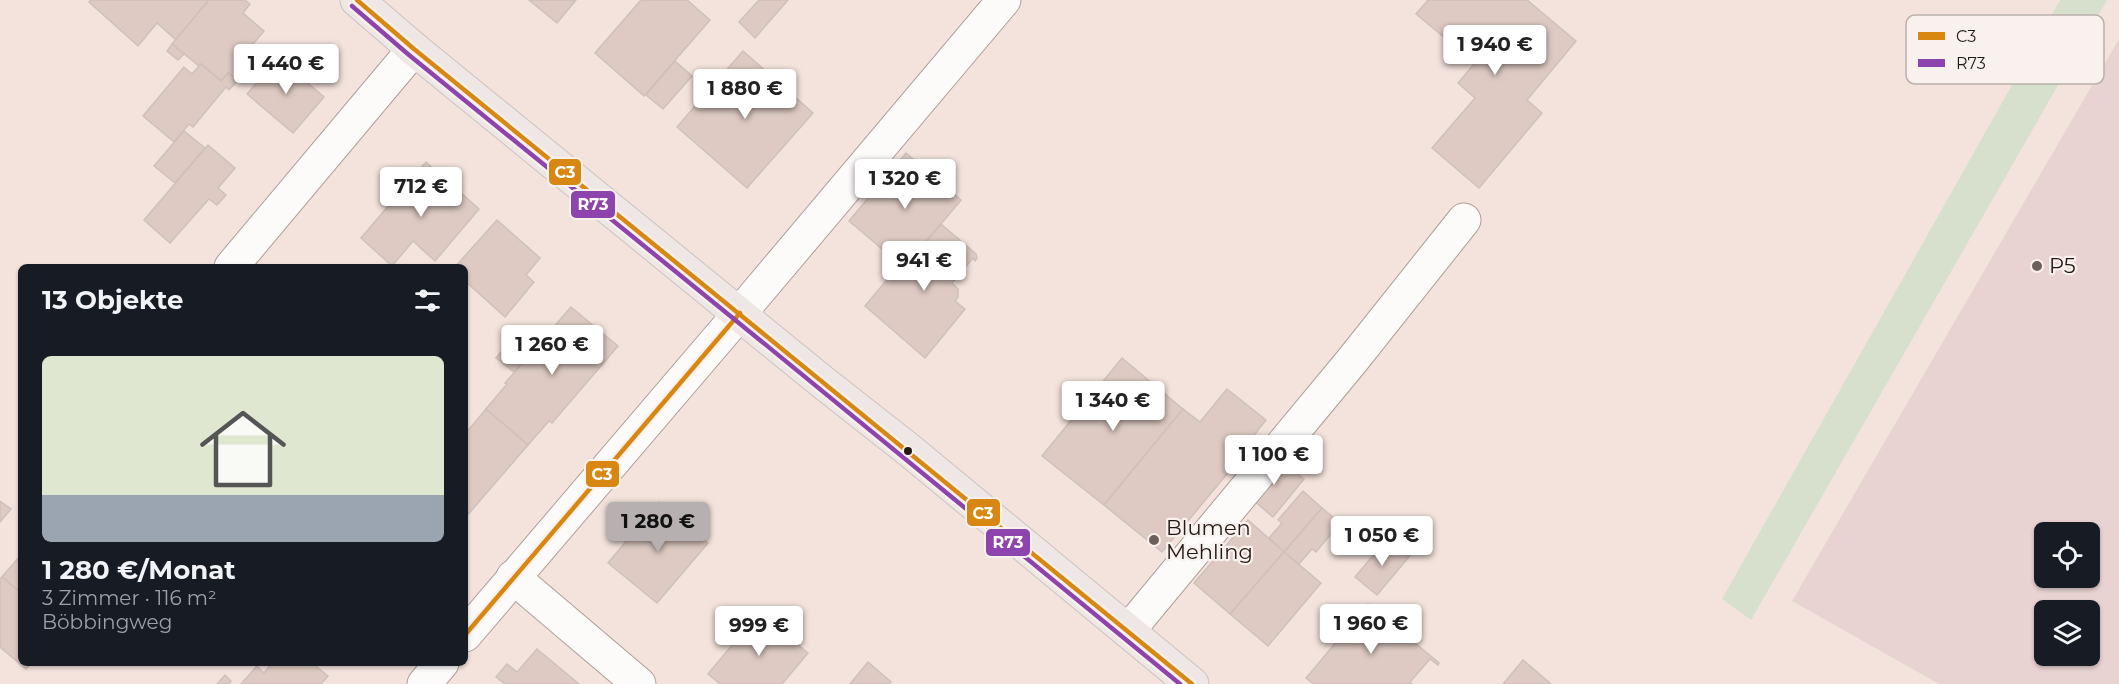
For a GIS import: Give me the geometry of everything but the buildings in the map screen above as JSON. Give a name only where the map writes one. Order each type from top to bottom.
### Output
[{"type":"main road","points":[[357,0],[1192,684]]},
{"type":"street","points":[[468,631],[1004,0]]},
{"type":"street","points":[[234,264],[414,49]]},
{"type":"street","points":[[1128,631],[1343,371],[1464,220]]},
{"type":"street","points":[[513,577],[639,684]]},
{"type":"street","points":[[424,684],[439,666]]},
{"type":"shaded area","name":"P5","points":[[2119,39],[2119,684],[1939,684],[1792,601],[2093,84],[2104,84],[2104,65]]},
{"type":"green space","points":[[2060,0],[2107,0],[2098,15],[2052,15]]},
{"type":"green space","points":[[2013,84],[2059,84],[1751,620],[1722,599]]},
{"type":"transit line","name":"C3","points":[[357,0],[1192,684]]},
{"type":"transit line","name":"R73","points":[[352,6],[1180,684]]},
{"type":"transit line","name":"C3","points":[[468,631],[740,313]]},
{"type":"place","name":"P5","points":[[2037,266]]},
{"type":"place","name":"Blumen Mehling","points":[[1154,540]]}]
